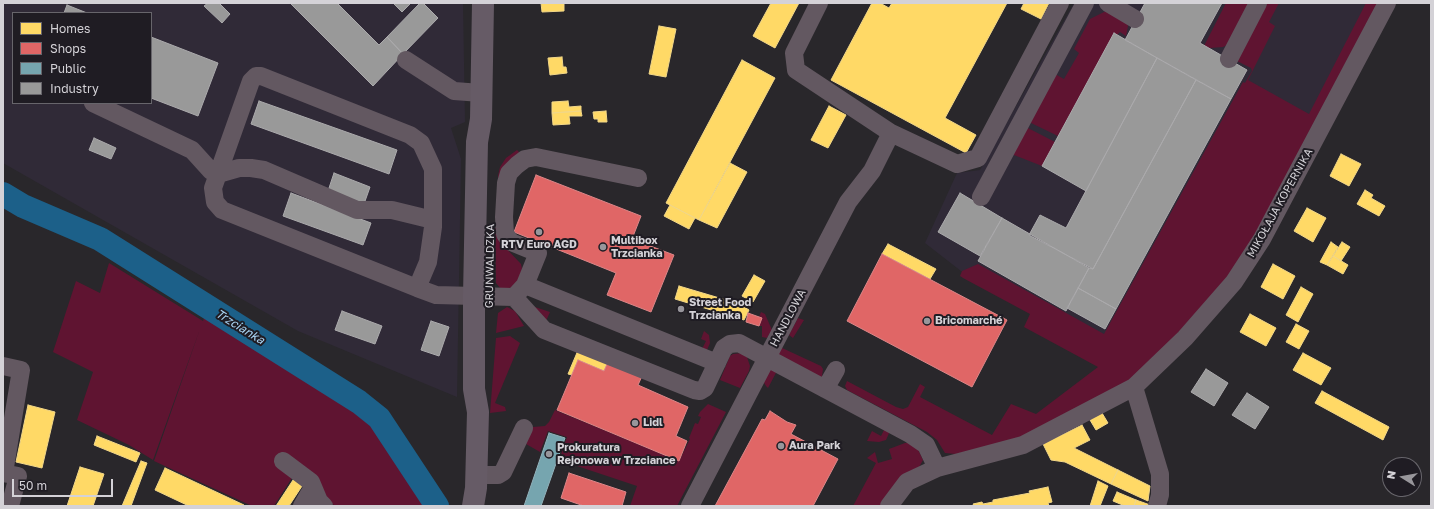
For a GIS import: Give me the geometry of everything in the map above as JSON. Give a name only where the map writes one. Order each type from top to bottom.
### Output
[{"type":"main road","name":"GRUNWALDZKA","points":[[474,506],[478,412],[484,391],[477,169],[478,131],[481,119],[482,93],[483,3]]},
{"type":"main road","name":"GRUNWALDZKA","points":[[481,119],[485,134],[490,181],[482,296]]},
{"type":"street","points":[[819,3],[794,53],[796,70],[891,133],[957,164],[978,158],[1060,3]]},
{"type":"street","points":[[981,197],[1085,3]]},
{"type":"street","points":[[1108,3],[1135,19]]},
{"type":"street","points":[[1229,59],[1258,3]]},
{"type":"street","name":"MIKOŁAJA KOPERNIKA","points":[[889,506],[907,482],[937,468],[1024,445],[1134,387],[1185,338],[1234,282],[1262,239],[1387,3]]},
{"type":"street","points":[[406,60],[454,91],[482,93]]},
{"type":"street","points":[[417,288],[428,262],[433,220],[433,169],[421,143],[410,135],[261,76],[256,76],[251,81],[214,188],[213,196],[215,202],[222,210],[417,288],[436,295],[482,296],[519,291],[717,363]]},
{"type":"street","points":[[95,104],[192,150],[206,166],[218,174],[239,168],[258,169],[357,210],[392,210],[433,220]]},
{"type":"street","name":"HANDLOWA","points":[[690,506],[848,202],[872,171],[891,133]]},
{"type":"street","points":[[519,291],[538,253],[511,242],[505,234],[504,217],[506,184],[509,174],[517,165],[525,159],[536,157],[638,178]]},
{"type":"street","points":[[519,291],[544,330],[694,390],[700,391],[705,388],[724,348],[730,344],[739,343],[910,434],[926,445],[937,468]]},
{"type":"street","points":[[3,366],[21,370],[4,473],[18,476],[10,506]]},
{"type":"street","points":[[825,389],[836,370]]},
{"type":"street","points":[[1134,387],[1160,474],[1160,495],[1157,506]]},
{"type":"street","points":[[476,475],[498,475],[503,472],[524,428]]},
{"type":"street","points":[[283,461],[311,482],[319,501],[324,506]]},
{"type":"street","points":[[302,506],[313,487]]},
{"type":"shaded area","points":[[3,3],[463,3],[465,122],[451,128],[461,159],[457,397],[298,331],[3,163]]},
{"type":"shaded area","points":[[1074,3],[1373,3],[1283,176],[1117,355],[961,271],[925,243],[957,173],[980,170]]},
{"type":"shaded area","points":[[1226,3],[1252,3],[1229,44],[1223,47],[1210,48],[1204,46]]},
{"type":"shaded area","points":[[1266,3],[1279,3],[1269,22],[1275,26],[1248,80],[1309,114],[1366,3],[1378,3],[1257,234],[1224,282],[1158,355],[1132,379],[1026,438],[956,454],[945,453],[937,440],[927,432],[847,390],[845,386],[847,381],[896,407],[903,409],[908,407],[920,384],[925,387],[920,397],[992,435],[1011,404],[1036,414],[1098,367],[1024,327],[1030,314],[963,278],[960,276],[962,271],[978,264],[1104,334],[1243,82],[1245,83],[1252,71],[1251,68],[1237,61]]},
{"type":"shaded area","points":[[1108,10],[1125,19],[1128,26],[1126,36],[1120,32],[1117,35],[1114,34],[1058,136],[1029,122],[1055,74],[1064,79],[1079,53],[1074,49],[1090,19]]},
{"type":"shaded area","points":[[1026,127],[1055,142],[1042,166],[1014,155],[1013,151]]},
{"type":"shaded area","points":[[517,150],[520,153],[499,184],[498,176],[500,167],[506,158]]},
{"type":"shaded area","points":[[495,228],[498,228],[503,245],[521,264],[522,269],[516,287],[501,289],[496,283]]},
{"type":"shaded area","points":[[109,263],[203,321],[207,309],[358,403],[379,420],[436,506],[335,506],[295,473],[274,506],[252,506],[154,461],[200,329],[153,460],[129,445],[77,420],[93,372],[53,352],[76,281],[100,293]]},
{"type":"shaded area","points":[[532,306],[550,312],[546,321]]},
{"type":"shaded area","points":[[507,307],[515,311],[524,326],[496,333],[498,313]]},
{"type":"shaded area","points":[[761,312],[765,314],[772,330],[767,338],[762,337],[762,326],[759,326],[762,318],[759,317]]},
{"type":"shaded area","points":[[798,318],[804,320],[793,338],[789,335]]},
{"type":"shaded area","points":[[704,331],[709,335],[710,343],[707,350],[701,351],[706,341],[701,339]]},
{"type":"shaded area","points":[[510,336],[520,343],[495,403],[505,407],[506,411],[490,413],[496,338]]},
{"type":"shaded area","points":[[780,347],[821,366],[823,369],[821,378],[778,358]]},
{"type":"shaded area","points":[[742,353],[747,357],[750,366],[740,388],[720,380],[730,356],[733,354]]},
{"type":"shaded area","points":[[778,369],[768,388],[763,381],[767,370]]},
{"type":"shaded area","points":[[708,404],[726,412],[677,506],[630,506],[637,486],[559,460],[567,437],[548,431],[540,452],[526,444],[533,427],[545,426],[549,422],[555,410],[679,461],[690,439],[689,438],[695,423],[698,424],[701,417],[698,416],[700,412]]},
{"type":"shaded area","points":[[886,426],[890,431],[886,440],[879,442],[867,441],[872,431],[881,436]]},
{"type":"shaded area","points":[[905,443],[915,443],[923,460],[918,469],[882,506],[853,506],[876,463],[867,458],[875,452],[878,463],[892,459],[889,449]]},
{"type":"building: Homes","points":[[541,3],[564,3],[564,11],[542,12]]},
{"type":"building: Homes","points":[[771,3],[799,3],[775,48],[753,36]]},
{"type":"building: Homes","points":[[872,3],[880,3],[889,8],[892,3],[1007,3],[945,118],[976,135],[966,153],[831,80]]},
{"type":"building: Homes","points":[[1024,3],[1049,3],[1041,19],[1021,9]]},
{"type":"building: Homes","points":[[659,26],[676,29],[666,77],[649,74]]},
{"type":"building: Homes","points":[[562,57],[563,67],[566,67],[567,73],[550,75],[548,58]]},
{"type":"building: Homes","points":[[742,60],[775,78],[699,220],[666,203]]},
{"type":"building: Homes","points":[[568,101],[569,107],[581,106],[581,111],[552,113],[552,102]]},
{"type":"building: Homes","points":[[829,106],[846,115],[828,148],[811,140]]},
{"type":"building: Homes","points":[[581,111],[582,116],[569,116],[570,124],[553,125],[552,113]]},
{"type":"building: Homes","points":[[606,111],[607,122],[598,122],[598,119],[594,119],[593,112]]},
{"type":"building: Homes","points":[[1341,154],[1361,164],[1349,186],[1330,176]]},
{"type":"building: Homes","points":[[730,163],[747,172],[717,228],[699,220]]},
{"type":"building: Homes","points":[[1365,190],[1373,195],[1371,198],[1385,206],[1379,216],[1357,204]]},
{"type":"building: Homes","points":[[670,205],[695,218],[689,229],[664,216]]},
{"type":"building: Homes","points":[[1307,208],[1326,218],[1313,242],[1294,231]]},
{"type":"building: Homes","points":[[1331,242],[1338,247],[1327,265],[1320,262]]},
{"type":"building: Homes","points":[[1342,242],[1350,247],[1341,261],[1333,256]]},
{"type":"building: Homes","points":[[888,244],[936,269],[930,279],[882,254]]},
{"type":"building: Homes","points":[[1333,256],[1348,265],[1343,274],[1327,265]]},
{"type":"building: Homes","points":[[1273,264],[1295,276],[1283,299],[1261,287]]},
{"type":"building: Homes","points":[[754,275],[765,281],[753,302],[742,296]]},
{"type":"building: Homes","points":[[679,286],[733,302],[733,300],[749,310],[744,320],[675,299]]},
{"type":"building: Homes","points":[[1301,287],[1313,294],[1298,322],[1286,315]]},
{"type":"building: Homes","points":[[1250,314],[1276,328],[1266,346],[1240,332]]},
{"type":"building: Homes","points":[[1296,324],[1309,331],[1299,349],[1286,342]]},
{"type":"building: Homes","points":[[579,348],[608,361],[604,371],[578,360],[572,375],[568,374]]},
{"type":"building: Homes","points":[[1303,353],[1331,368],[1321,385],[1293,370]]},
{"type":"building: Homes","points":[[1322,391],[1389,427],[1383,440],[1315,403]]},
{"type":"building: Homes","points":[[28,405],[55,412],[42,468],[16,462]]},
{"type":"building: Homes","points":[[1102,413],[1108,423],[1096,430],[1090,420]]},
{"type":"building: Homes","points":[[1082,425],[1090,440],[1074,448],[1118,470],[1111,484],[1065,462],[1051,460],[1043,444]]},
{"type":"building: Homes","points":[[97,436],[140,453],[136,462],[94,445]]},
{"type":"building: Homes","points":[[141,461],[147,463],[131,506],[122,506]]},
{"type":"building: Homes","points":[[80,467],[104,474],[93,506],[67,506]]},
{"type":"building: Homes","points":[[165,468],[244,506],[189,506],[155,490]]},
{"type":"building: Homes","points":[[1118,470],[1150,486],[1148,501],[1111,484]]},
{"type":"building: Homes","points":[[295,477],[304,483],[289,506],[276,506]]},
{"type":"building: Homes","points":[[1098,481],[1108,486],[1100,506],[1090,506]]},
{"type":"building: Homes","points":[[1048,487],[1052,502],[1048,503],[1049,506],[974,506],[973,504],[993,502],[993,500],[1030,493],[1029,491]]},
{"type":"building: Homes","points":[[1117,492],[1136,500],[1134,506],[1125,506],[1113,501]]},
{"type":"building: Homes","points":[[1136,500],[1153,506],[1134,506]]},
{"type":"building: Shops","name":"Multibox Trzcianka","points":[[536,175],[641,216],[632,239],[674,255],[651,312],[607,295],[616,273],[514,232]]},
{"type":"building: Shops","name":"Bricomarché","points":[[882,254],[1007,320],[972,387],[847,321]]},
{"type":"building: Shops","points":[[748,313],[762,318],[759,326],[746,322]]},
{"type":"building: Shops","name":"Lidl","points":[[578,360],[604,371],[608,362],[642,376],[638,385],[688,407],[676,436],[687,441],[679,461],[557,410]]},
{"type":"building: Shops","name":"Aura Park","points":[[770,411],[787,422],[796,425],[791,434],[838,459],[813,506],[715,506],[762,419],[765,420]]},
{"type":"building: Shops","points":[[569,473],[626,492],[622,506],[584,506],[561,498]]},
{"type":"building: Public","points":[[549,433],[565,438],[541,506],[524,506]]},
{"type":"building: Industry","points":[[208,3],[219,3],[230,14],[222,23],[204,6]]},
{"type":"building: Industry","points":[[290,3],[337,3],[379,45],[387,37],[403,54],[373,86]]},
{"type":"building: Industry","points":[[393,3],[411,3],[402,12]]},
{"type":"building: Industry","points":[[420,3],[423,3],[438,18],[403,54],[387,37]]},
{"type":"building: Industry","points":[[1145,3],[1222,3],[1200,43],[1247,70],[1231,99],[1125,40]]},
{"type":"building: Industry","points":[[67,5],[84,12],[64,12]]},
{"type":"building: Industry","points":[[1114,33],[1157,58],[1086,191],[1042,166]]},
{"type":"building: Industry","points":[[152,37],[218,63],[198,116],[152,98]]},
{"type":"building: Industry","points":[[1157,58],[1196,80],[1093,269],[1029,235],[1040,215],[1066,228]]},
{"type":"building: Industry","points":[[1196,80],[1231,99],[1116,309],[1078,288],[1089,268],[1093,269]]},
{"type":"building: Industry","points":[[259,101],[397,150],[389,174],[251,124]]},
{"type":"building: Industry","points":[[94,138],[116,148],[111,159],[89,150]]},
{"type":"building: Industry","points":[[334,173],[370,187],[364,204],[328,191]]},
{"type":"building: Industry","points":[[291,193],[371,223],[363,245],[283,216]]},
{"type":"building: Industry","points":[[960,193],[1002,218],[980,256],[938,232]]},
{"type":"building: Industry","points":[[1002,218],[1089,268],[1066,311],[978,261]]},
{"type":"building: Industry","points":[[1078,288],[1116,309],[1105,329],[1067,308]]},
{"type":"building: Industry","points":[[342,311],[382,326],[375,344],[335,330]]},
{"type":"building: Industry","points":[[431,321],[449,327],[439,356],[421,350]]},
{"type":"building: Industry","points":[[1206,369],[1228,383],[1214,406],[1191,392]]},
{"type":"building: Industry","points":[[1247,393],[1269,407],[1255,429],[1232,415]]},
{"type":"waterway","name":"Trzcianka","points":[[3,194],[23,206],[100,239],[359,402],[379,418],[437,506]]},
{"type":"place","name":"RTV Euro AGD","points":[[539,232]]},
{"type":"place","name":"Multibox Trzcianka","points":[[603,247]]},
{"type":"place","name":"Street Food Trzcianka","points":[[681,309]]},
{"type":"place","name":"Bricomarché","points":[[927,321]]},
{"type":"place","name":"Lidl","points":[[635,423]]},
{"type":"place","name":"Aura Park","points":[[781,446]]},
{"type":"place","name":"Prokuratura Rejonowa w Trzciance","points":[[549,454]]}]
